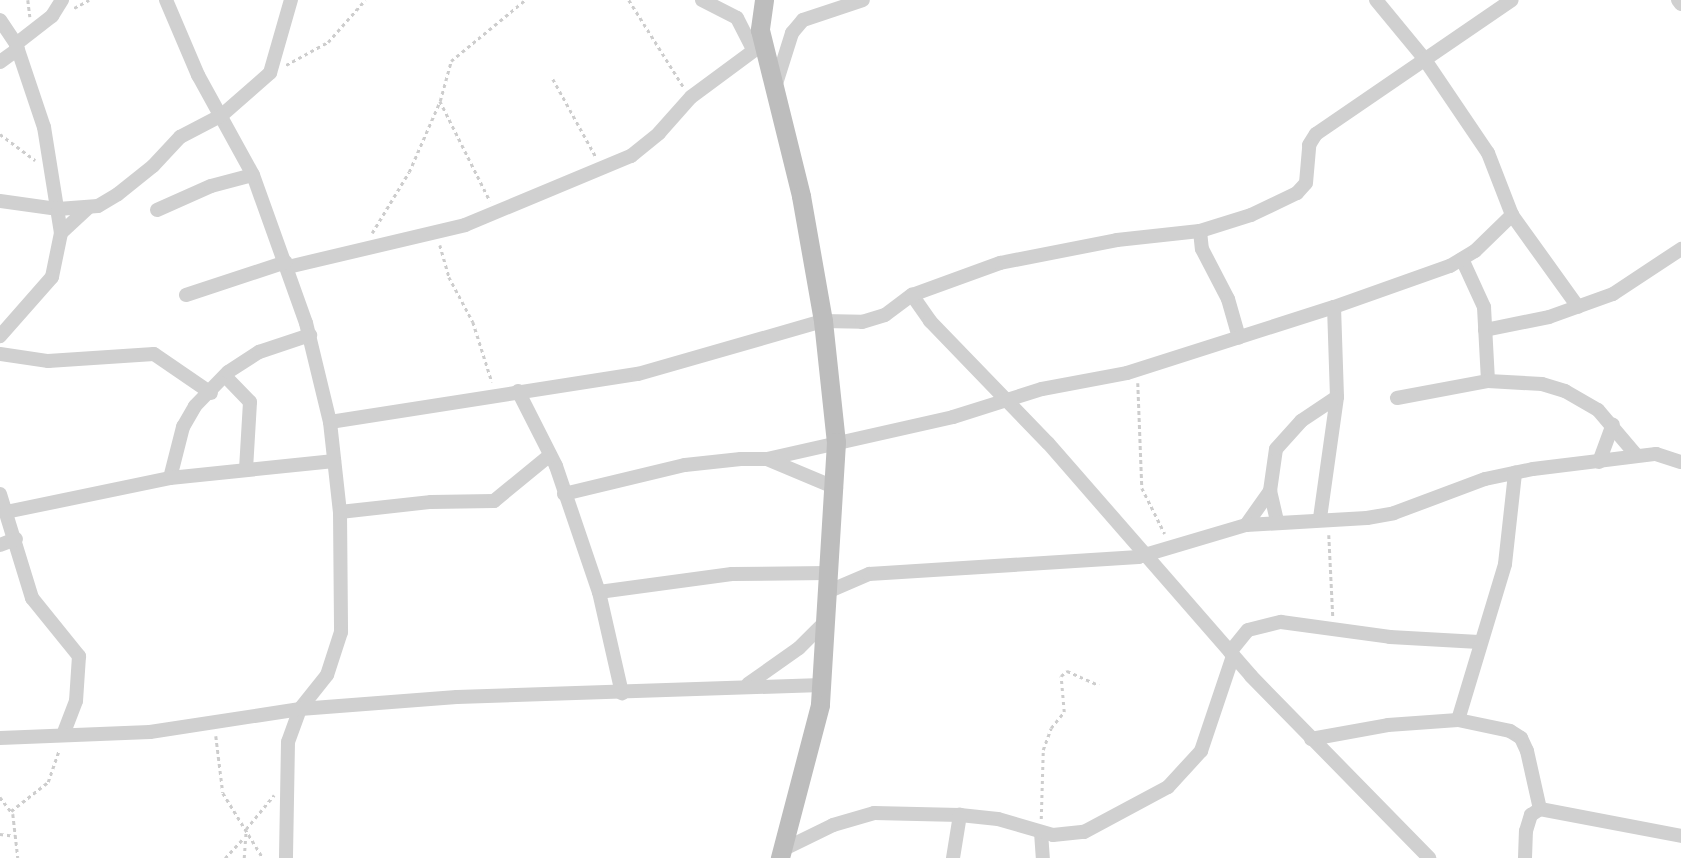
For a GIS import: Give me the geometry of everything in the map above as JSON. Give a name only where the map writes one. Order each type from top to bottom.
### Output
[{"type":"street","points":[[0,62],[52,16],[62,0]]},
{"type":"street","points":[[166,0],[198,75],[253,175],[287,264],[310,335],[330,422],[340,512],[341,632],[327,675],[300,709],[288,742],[286,858]]},
{"type":"street","points":[[61,233],[89,207],[118,194],[153,166],[180,137],[222,115],[270,73],[291,0]]},
{"type":"street","points":[[702,0],[737,18],[759,46],[775,88],[801,196],[823,321],[836,442],[836,488],[822,685],[815,734],[781,854]]},
{"type":"street","points":[[186,295],[287,264],[436,232],[495,214],[602,169],[646,145],[691,97],[759,46],[764,0]]},
{"type":"street","points":[[775,88],[792,33],[803,20],[863,0]]},
{"type":"street","points":[[1376,0],[1423,57],[1488,153],[1512,215],[1578,307]]},
{"type":"street","points":[[330,422],[638,374],[823,321],[862,322],[885,315],[912,295],[1000,263],[1117,240],[1200,231],[1251,215],[1297,192],[1310,171],[1309,145],[1316,134],[1423,57],[1512,0]]},
{"type":"street","points":[[0,20],[17,46],[46,135],[61,233],[52,277],[0,336]]},
{"type":"street","points":[[157,210],[211,186],[253,175]]},
{"type":"street","points":[[0,201],[58,209],[89,207]]},
{"type":"street","points":[[564,494],[685,465],[767,459],[1006,404],[1042,389],[1137,370],[1334,307],[1462,259],[1512,215]]},
{"type":"street","points":[[1200,231],[1202,249],[1228,299],[1238,337]]},
{"type":"street","points":[[1486,331],[1578,307],[1613,294],[1681,249]]},
{"type":"street","points":[[1462,259],[1479,292],[1486,331],[1488,381]]},
{"type":"street","points":[[912,295],[930,321],[1006,404],[1048,443],[1251,676],[1429,858]]},
{"type":"street","points":[[1322,518],[1337,397],[1334,307]]},
{"type":"street","points":[[170,478],[183,427],[225,376],[259,352],[310,335]]},
{"type":"street","points":[[0,354],[48,361],[154,354],[211,393]]},
{"type":"street","points":[[225,376],[250,402],[246,470]]},
{"type":"street","points":[[1396,398],[1488,381],[1523,382],[1565,391],[1613,424],[1637,456]]},
{"type":"street","points":[[518,391],[550,455],[599,592],[622,693]]},
{"type":"street","points":[[1277,521],[1270,491],[1276,449],[1284,435],[1337,397]]},
{"type":"street","points":[[1599,462],[1613,424]]},
{"type":"street","points":[[599,592],[732,575],[829,575],[855,578],[1148,555],[1246,525],[1394,513],[1486,479],[1515,473],[1656,454],[1681,462]]},
{"type":"street","points":[[340,512],[431,502],[494,501],[550,455]]},
{"type":"street","points":[[767,459],[836,488]]},
{"type":"street","points":[[6,512],[170,478],[334,461]]},
{"type":"street","points":[[1458,720],[1479,642],[1488,630],[1505,564],[1515,473]]},
{"type":"street","points":[[1246,525],[1270,491]]},
{"type":"street","points":[[0,494],[32,597],[79,656],[76,701],[64,733]]},
{"type":"street","points":[[0,545],[16,539]]},
{"type":"street","points":[[829,575],[855,578]]},
{"type":"street","points":[[748,684],[799,648],[825,622]]},
{"type":"street","points":[[781,854],[833,825],[874,813],[960,815],[998,819],[1041,832],[1084,832],[1168,787],[1209,736],[1232,654],[1248,630],[1266,624],[1333,626],[1390,637],[1479,642]]},
{"type":"street","points":[[1224,679],[1251,676]]},
{"type":"street","points":[[0,738],[64,733],[150,732],[300,709],[520,693],[622,693],[748,684],[822,685]]},
{"type":"street","points":[[1311,739],[1388,725],[1458,720],[1521,738],[1533,765],[1539,808]]},
{"type":"street","points":[[1539,808],[1681,836]]},
{"type":"street","points":[[1525,858],[1526,831],[1531,815],[1539,808]]},
{"type":"street","points":[[953,858],[960,815]]},
{"type":"street","points":[[1041,832],[1043,858]]},
{"type":"path","points":[[270,73],[328,43],[365,0]]},
{"type":"path","points":[[363,247],[409,172],[440,101],[452,61],[525,0]]},
{"type":"path","points":[[629,0],[691,97]]},
{"type":"path","points":[[553,79],[602,169]]},
{"type":"path","points":[[440,101],[474,161],[495,214]]},
{"type":"path","points":[[0,134],[52,177]]},
{"type":"path","points":[[436,232],[449,277],[473,322],[496,395]]},
{"type":"path","points":[[1137,370],[1144,495],[1173,546]]},
{"type":"path","points":[[1322,518],[1333,560],[1333,626]]},
{"type":"path","points":[[1041,832],[1043,750],[1051,728],[1064,712],[1060,676],[1067,671],[1099,685]]},
{"type":"path","points":[[214,723],[223,793],[263,858]]},
{"type":"path","points":[[11,811],[48,782],[64,733]]},
{"type":"path","points":[[225,858],[288,779]]},
{"type":"path","points":[[0,797],[11,811],[18,858]]},
{"type":"path","points":[[0,834],[16,836]]},
{"type":"path","points":[[242,840],[244,858]]}]
